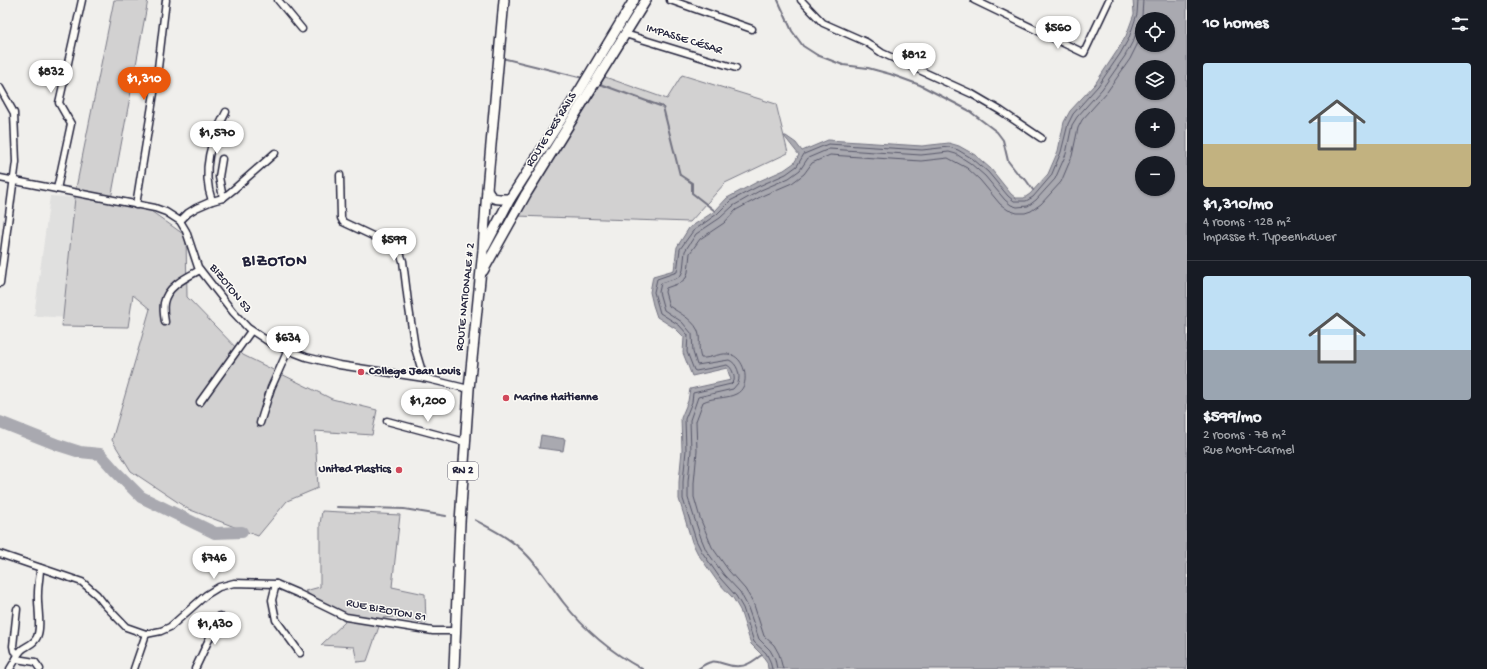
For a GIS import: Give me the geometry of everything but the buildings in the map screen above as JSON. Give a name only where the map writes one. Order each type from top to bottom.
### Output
[{"type":"main road","name":"ROUTE NATIONALE # 2","points":[[454,669],[465,442],[469,389],[484,250],[486,189],[504,0]]},
{"type":"main road","name":"ROUTE DES RAILS","points":[[481,274],[595,74],[634,0]]},
{"type":"main road","name":"ROUTE DES RAILS","points":[[595,74],[625,34],[646,0]]},
{"type":"main road","name":"ROUTE DES RAILS","points":[[484,250],[510,199],[585,91]]},
{"type":"main road","points":[[486,189],[488,195],[492,198],[510,199]]},
{"type":"street","points":[[57,189],[70,124],[58,103],[82,0]]},
{"type":"street","points":[[136,205],[158,68],[166,0]]},
{"type":"street","points":[[278,0],[302,30]]},
{"type":"street","points":[[670,0],[752,29]]},
{"type":"street","points":[[801,0],[823,23],[866,42],[882,53],[972,94],[1001,111],[1041,138]]},
{"type":"street","points":[[974,0],[1084,53],[1109,0]]},
{"type":"street","name":"IMPASSE CÉSAR","points":[[625,34],[736,68]]},
{"type":"street","points":[[0,88],[14,113],[16,162],[0,283]]},
{"type":"street","points":[[212,201],[208,191],[207,166],[209,152],[217,128],[226,112]]},
{"type":"street","points":[[0,178],[155,208],[166,212],[180,222],[188,213],[212,201],[223,198],[275,153]]},
{"type":"street","points":[[222,159],[220,177],[223,198]]},
{"type":"street","points":[[340,175],[341,218],[343,222],[394,246],[400,253],[403,261],[415,348],[424,378]]},
{"type":"street","name":"BIZOTON 53","points":[[180,222],[186,231],[200,270],[233,312],[252,330],[272,344],[306,357],[339,365],[424,378],[469,389]]},
{"type":"street","points":[[165,322],[164,303],[167,293],[171,288],[200,270]]},
{"type":"street","points":[[200,402],[252,330]]},
{"type":"street","points":[[260,423],[271,388],[288,350]]},
{"type":"street","points":[[387,421],[465,442]]},
{"type":"street","points":[[0,554],[82,582],[97,595],[126,627],[146,634],[134,669]]},
{"type":"street","points":[[10,669],[21,649],[31,644],[37,637],[40,568]]},
{"type":"street","name":"RUE BIZOTON 51","points":[[146,634],[161,631],[170,627],[206,594],[219,587],[234,583],[276,584],[346,617],[433,631],[455,631]]},
{"type":"street","points":[[276,584],[272,600],[276,620],[300,653]]},
{"type":"street","points":[[17,608],[13,646],[14,651],[18,653]]},
{"type":"street","points":[[195,669],[220,616]]},
{"type":"street","points":[[16,660],[35,662],[40,669]]},
{"type":"shaded area","points":[[114,0],[148,0],[111,199],[141,204],[186,236],[187,297],[243,355],[332,399],[377,410],[372,435],[315,431],[318,488],[287,501],[258,536],[188,509],[131,471],[112,440],[150,309],[133,295],[128,327],[62,326],[76,188]]},
{"type":"shaded area","points":[[682,75],[776,104],[788,153],[725,183],[690,222],[517,216],[605,77],[667,99]]},
{"type":"shaded area","points":[[50,196],[101,199],[88,319],[34,316]]},
{"type":"shaded area","points":[[322,511],[400,515],[392,587],[425,594],[426,624],[395,617],[382,618],[367,661],[357,662],[354,647],[321,645],[345,622],[305,591],[320,587],[320,524]]},
{"type":"water","points":[[1133,0],[1187,0],[1187,669],[768,669],[767,662],[751,644],[740,610],[733,598],[717,581],[698,554],[692,542],[679,499],[682,450],[681,418],[688,401],[690,389],[731,380],[727,368],[692,376],[683,353],[684,337],[676,329],[657,317],[650,292],[653,276],[674,270],[677,247],[689,228],[715,211],[727,198],[784,170],[794,163],[799,155],[784,136],[796,143],[802,151],[828,140],[922,146],[949,143],[959,146],[975,155],[991,169],[1011,194],[1016,198],[1024,198],[1030,194],[1048,174],[1058,151],[1064,122],[1070,111],[1095,84],[1126,36],[1134,14]]},
{"type":"water","points":[[541,435],[565,439],[563,451],[539,448]]},
{"type":"waterway","points":[[778,0],[792,31],[803,46],[817,55],[843,65],[868,68],[890,74],[920,85],[968,110],[997,132],[1003,140],[1008,161],[1018,174],[1026,180],[1033,190]]},
{"type":"waterway","points":[[502,58],[583,78]]},
{"type":"waterway","points":[[597,83],[663,107],[680,175],[692,183],[692,193],[715,211]]},
{"type":"waterway","points":[[0,422],[58,445],[80,452],[100,454],[141,497],[215,533],[242,532]]},
{"type":"waterway","points":[[337,507],[404,509],[446,516]]},
{"type":"waterway","points":[[475,520],[502,535],[521,549],[536,565],[571,612],[589,631],[620,656],[642,669]]},
{"type":"waterway","points":[[698,669],[710,662],[719,662],[733,666],[743,666],[749,664],[762,655]]},
{"type":"place","name":"College Jean Louis","points":[[361,372]]},
{"type":"place","name":"Marine Haitienne","points":[[506,398]]},
{"type":"place","name":"United Plastics","points":[[399,470]]},
{"type":"district","name":"BIZOTON","points":[[275,262]]}]
